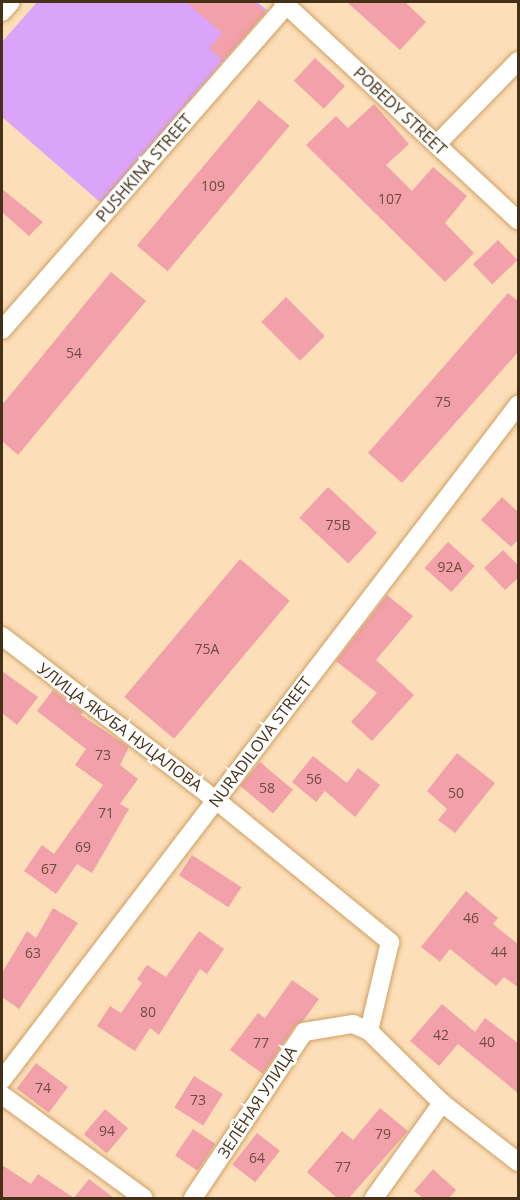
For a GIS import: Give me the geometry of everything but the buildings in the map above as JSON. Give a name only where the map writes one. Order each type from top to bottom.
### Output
[{"type":"street","points":[[2,12],[11,2]]},
{"type":"street","name":"POBEDY STREET","points":[[285,3],[519,220]]},
{"type":"street","name":"PUSHKINA STREET","points":[[2,330],[285,3]]},
{"type":"street","points":[[437,144],[519,61]]},
{"type":"street","name":"NURADILOVA STREET","points":[[2,1080],[519,405]]},
{"type":"street","name":"УЛИЦА ЯКУБА НУЦАЛОВА","points":[[2,636],[216,800],[390,942],[369,1031]]},
{"type":"street","name":"ЗЕЛЁНАЯ УЛИЦА","points":[[194,1198],[304,1032],[353,1024],[369,1031]]},
{"type":"street","points":[[369,1031],[442,1103],[519,1162]]},
{"type":"street","points":[[2,1095],[144,1198]]},
{"type":"street","points":[[374,1198],[442,1103]]},
{"type":"shaded area","points":[[37,2],[257,2],[267,10],[101,203],[2,117],[2,42]]}]
